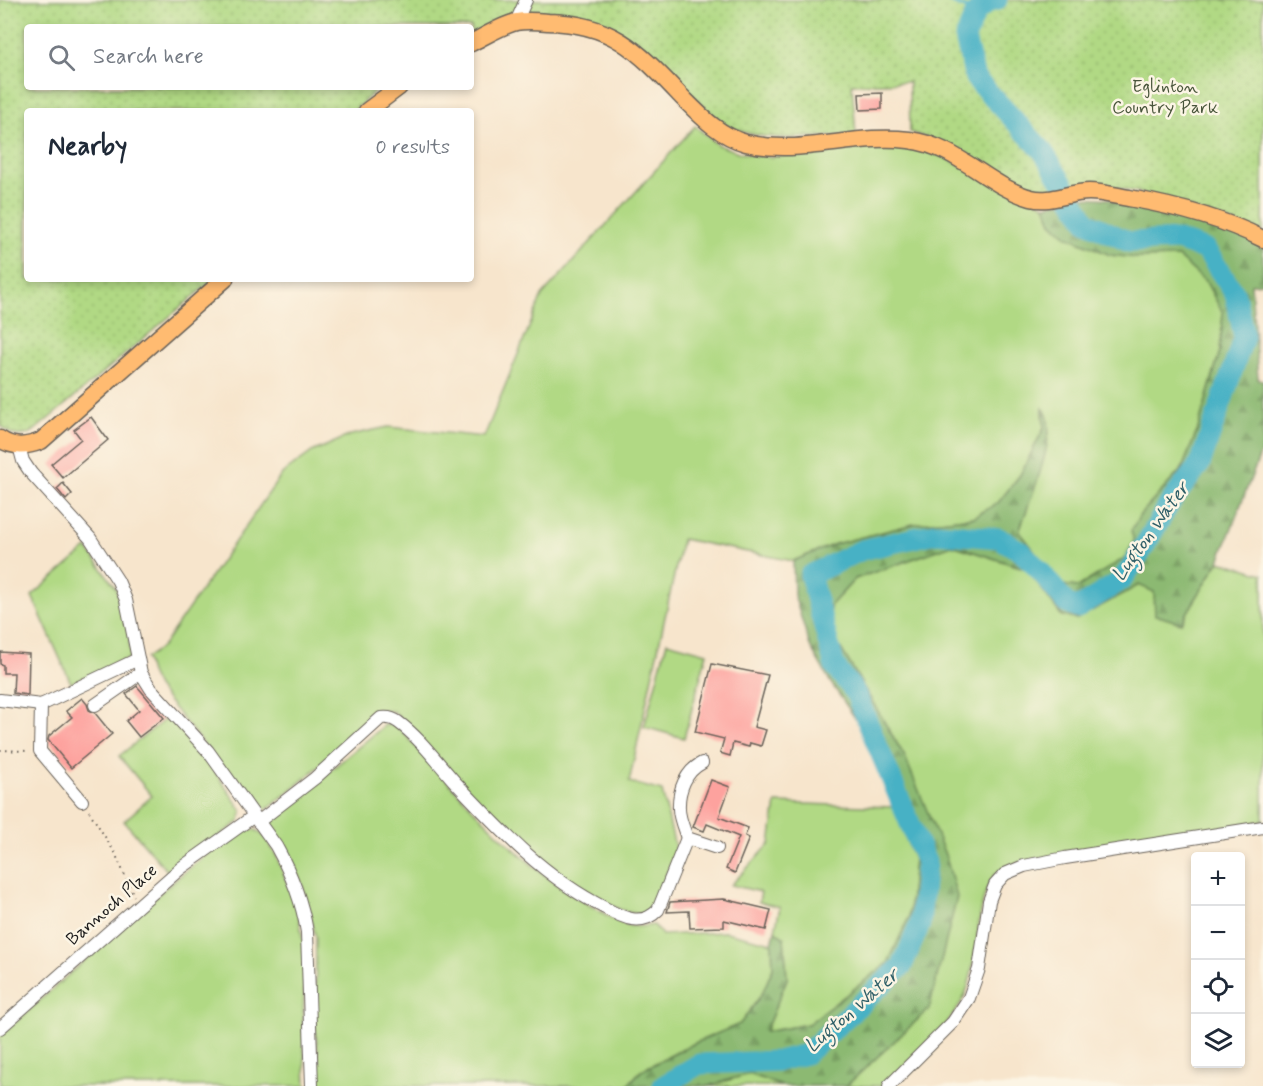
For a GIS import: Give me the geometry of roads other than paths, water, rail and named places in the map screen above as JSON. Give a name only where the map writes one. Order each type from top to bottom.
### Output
[{"type":"main road","points":[[474,42],[516,22],[568,22],[587,25],[617,38],[653,67],[706,121],[729,137],[747,143],[801,146],[891,139],[910,140],[944,150],[1019,194],[1041,200],[1079,193],[1115,195],[1189,211],[1263,238]]},
{"type":"main road","points":[[371,108],[395,90]]},
{"type":"main road","points":[[0,439],[11,445],[19,446],[41,441],[222,282]]},
{"type":"street","points":[[516,22],[526,0]]},
{"type":"street","points":[[19,446],[23,461],[31,473],[90,538],[118,581],[126,600],[141,673],[151,689],[208,751],[276,846],[285,863],[304,912],[310,954],[309,1026],[312,1086]]},
{"type":"street","points":[[0,700],[40,705],[138,659]]},
{"type":"street","points":[[95,705],[141,673]]},
{"type":"street","points":[[40,705],[40,751],[82,801]]},
{"type":"street","name":"Bannoch Place","points":[[0,1028],[181,868],[315,778],[381,718],[387,717],[397,722],[413,736],[513,842],[548,873],[570,889],[621,916],[644,920],[658,910],[687,837]]},
{"type":"street","points":[[702,763],[687,775],[678,810],[687,837],[717,848]]},
{"type":"street","points":[[889,1086],[953,1022],[969,998],[981,957],[989,901],[995,885],[1005,874],[1024,866],[1065,858],[1263,827]]},
{"type":"waterway","points":[[945,0],[976,12]]},
{"type":"waterway","name":"Lugton Water","points":[[663,1086],[699,1064],[778,1061],[806,1054],[902,966],[920,924],[926,862],[855,692],[835,667],[810,575],[862,550],[936,533],[999,538],[1022,552],[1066,603],[1078,608],[1122,580],[1170,503],[1200,464],[1244,337],[1235,294],[1206,250],[1178,240],[1129,242],[1087,222],[1042,150],[975,78],[965,38],[976,12],[989,2],[997,0]]},
{"type":"park label","name":"Eglinton Country Park","points":[[1165,97]]}]
